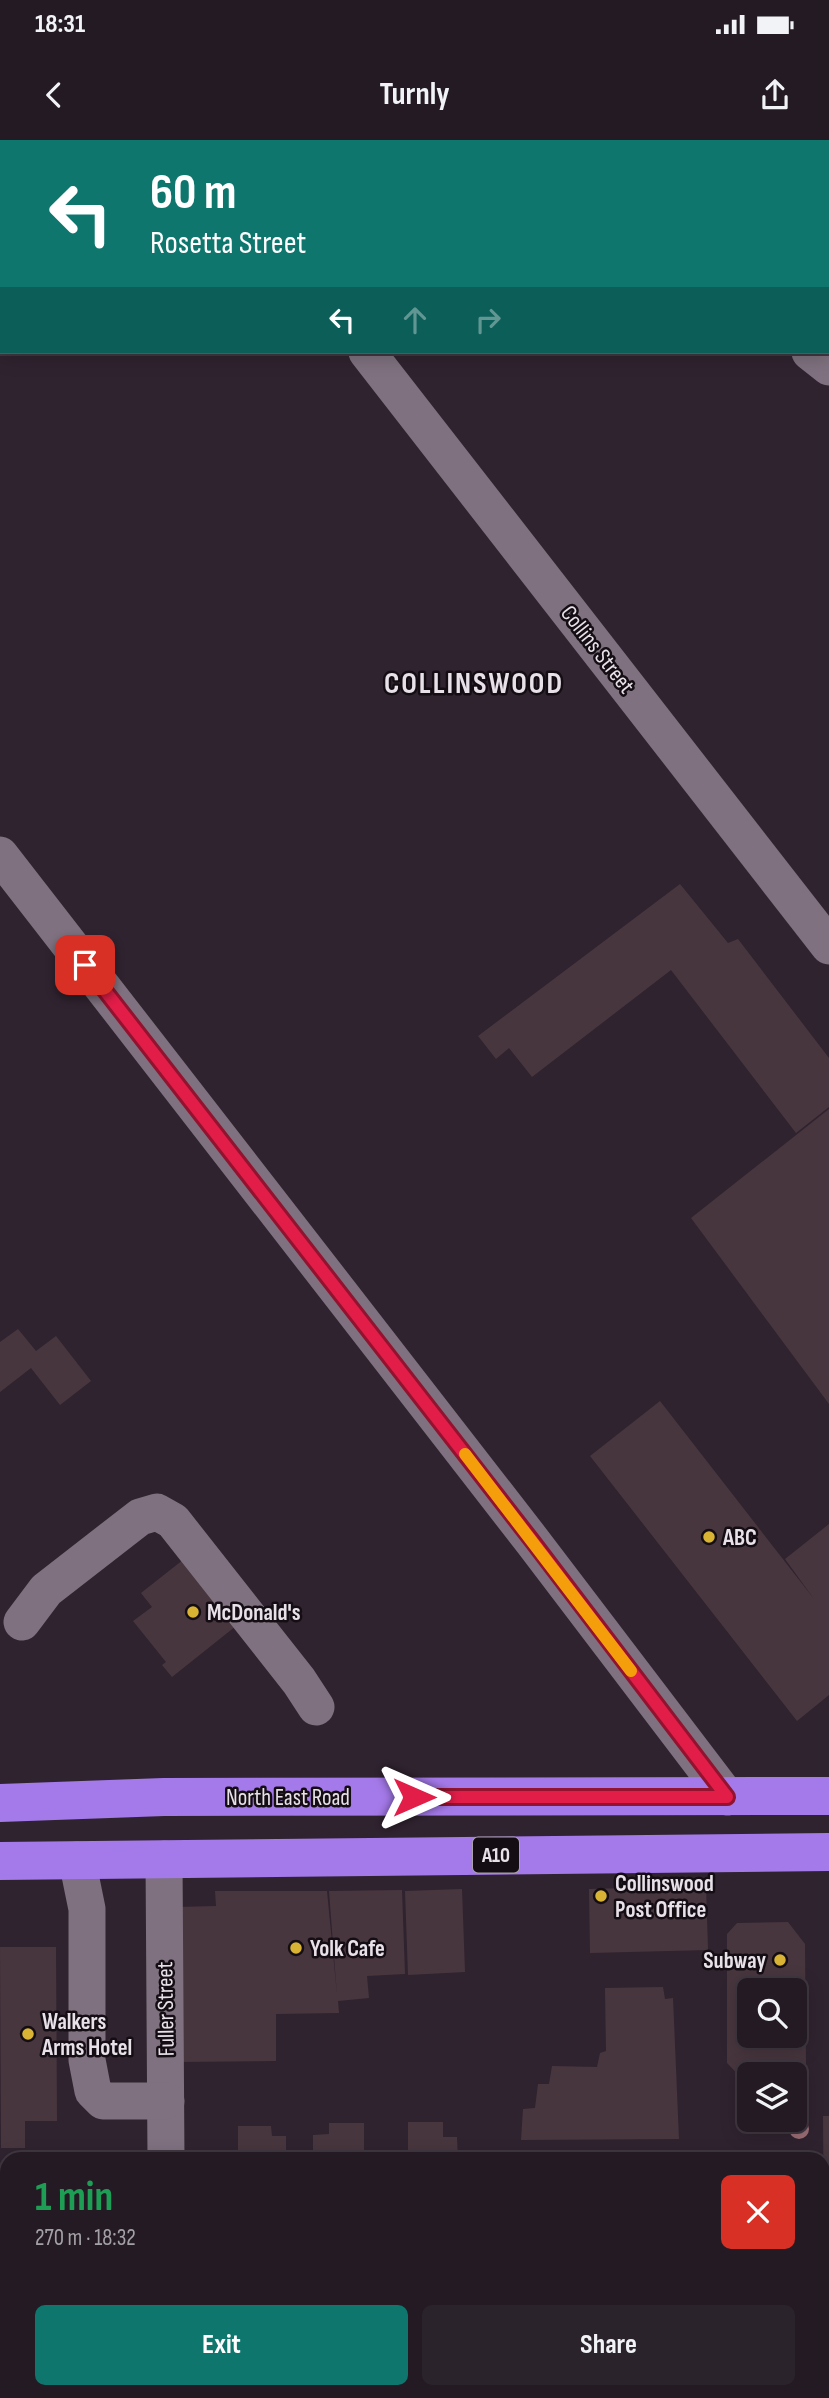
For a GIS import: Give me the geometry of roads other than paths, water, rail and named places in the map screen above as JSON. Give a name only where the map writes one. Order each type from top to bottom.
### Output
[{"type":"highway","name":"North East Road","points":[[0,1803],[164,1797],[829,1796]]},
{"type":"highway","points":[[164,1797],[164,1859]]},
{"type":"highway","name":"A10","points":[[0,1861],[829,1852]]},
{"type":"street","name":"Collins Street","points":[[369,354],[829,946]]},
{"type":"street","points":[[813,354],[829,367]]},
{"type":"street","points":[[0,855],[533,1542],[727,1797]]},
{"type":"street","points":[[22,1622],[46,1590],[140,1517],[157,1512],[173,1521],[299,1681],[316,1707]]},
{"type":"street","name":"Fuller Street","points":[[164,1859],[166,2152]]},
{"type":"street","points":[[77,1860],[88,1909],[87,2060],[93,2091],[103,2101],[166,2101]]},
{"type":"place","name":"ABC","points":[[709,1537]]},
{"type":"place","name":"McDonald's","points":[[193,1612]]},
{"type":"place","name":"Collinswood Post Office","points":[[601,1896]]},
{"type":"place","name":"Yolk Cafe","points":[[296,1948]]},
{"type":"place","name":"Subway","points":[[780,1960]]},
{"type":"place","name":"Walkers Arms Hotel","points":[[28,2034]]},
{"type":"district","name":"COLLINSWOOD","points":[[474,683]]}]
